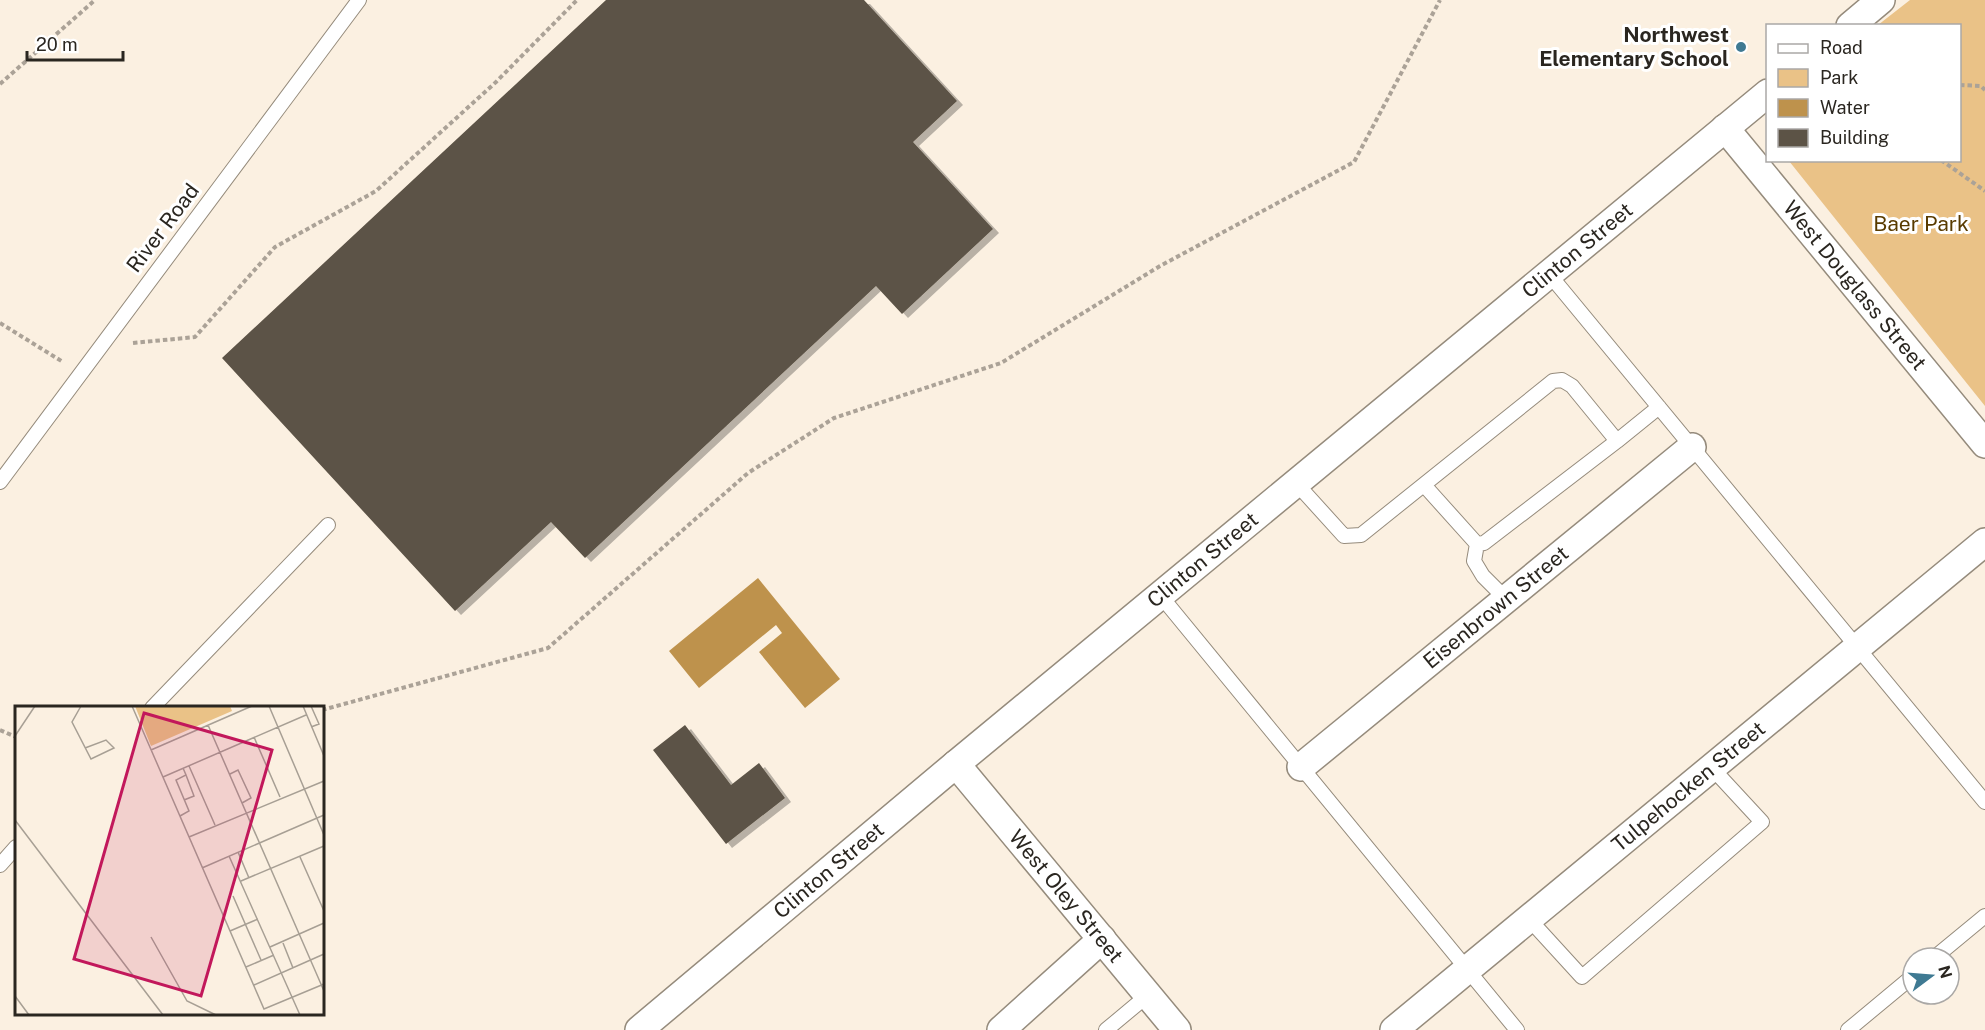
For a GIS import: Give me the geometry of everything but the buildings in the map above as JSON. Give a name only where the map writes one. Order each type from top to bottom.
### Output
[{"type":"street","points":[[1852,24],[1881,0]]},
{"type":"street","name":"Clinton Street","points":[[639,1030],[956,764],[1766,94]]},
{"type":"street","name":"West Douglass Street","points":[[1725,128],[1985,444]]},
{"type":"street","name":"Eisenbrown Street","points":[[1300,767],[1692,447]]},
{"type":"street","name":"Tulpehocken Street","points":[[1394,1030],[1985,542]]},
{"type":"street","name":"West Oley Street","points":[[956,764],[1177,1030]]},
{"type":"street","points":[[1001,1030],[1102,939]]},
{"type":"lane","name":"River Road","points":[[0,482],[359,0]]},
{"type":"lane","points":[[1549,273],[1985,802]]},
{"type":"lane","points":[[1296,483],[1344,536],[1353,538],[1361,535],[1553,381],[1562,380],[1572,386],[1617,441]]},
{"type":"lane","points":[[1477,544],[1484,543],[1659,407]]},
{"type":"lane","points":[[1424,485],[1477,544]]},
{"type":"lane","points":[[154,706],[328,525]]},
{"type":"lane","points":[[1477,544],[1474,561],[1484,576],[1506,599]]},
{"type":"lane","points":[[1160,595],[1517,1030]]},
{"type":"lane","points":[[1529,919],[1582,977],[1762,822],[1712,768]]},
{"type":"lane","points":[[0,865],[15,849]]},
{"type":"lane","points":[[1949,946],[1985,916]]},
{"type":"lane","points":[[1848,1030],[1901,986]]},
{"type":"lane","points":[[1106,1030],[1148,995]]},
{"type":"path","points":[[0,84],[95,0]]},
{"type":"path","points":[[124,344],[195,337],[275,247],[376,191],[496,82],[577,0]]},
{"type":"path","points":[[324,709],[548,648],[748,473],[834,418],[1001,363],[1160,266],[1354,162],[1440,0]]},
{"type":"path","points":[[1961,85],[1981,86],[1985,90]]},
{"type":"path","points":[[1944,162],[1985,191]]},
{"type":"path","points":[[0,323],[81,373]]},
{"type":"path","points":[[0,730],[15,737]]},
{"type":"green space","name":"Baer Park","points":[[1910,0],[1985,0],[1985,406],[1790,162],[1961,162],[1961,24],[1879,24]]},
{"type":"water","points":[[758,578],[840,679],[805,708],[759,652],[782,633],[776,625],[699,688],[669,651]]},
{"type":"place","name":"Northwest Elementary School","points":[[1741,47]]}]
